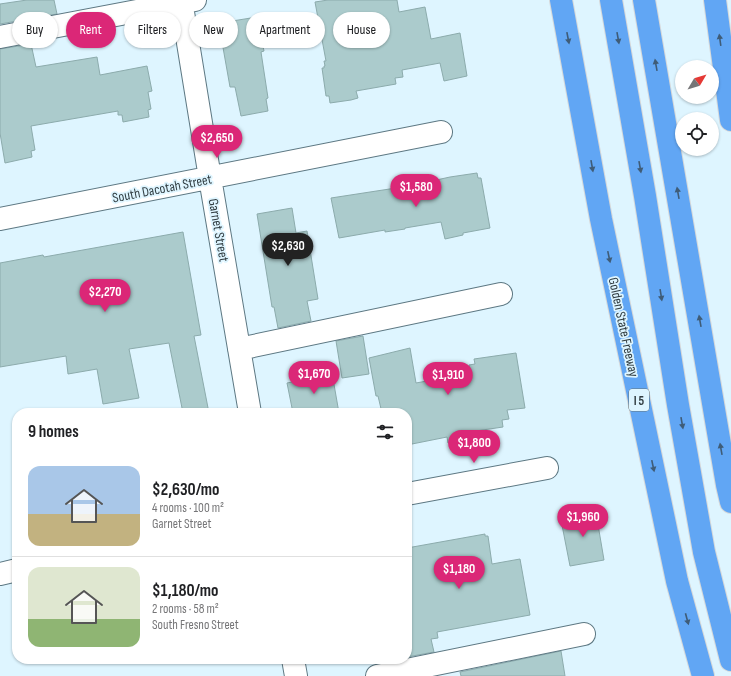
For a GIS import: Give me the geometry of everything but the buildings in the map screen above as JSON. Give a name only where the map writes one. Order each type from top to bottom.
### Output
[{"type":"highway","name":"Golden State Freeway","points":[[561,0],[601,219],[677,581],[702,676]]},
{"type":"highway","points":[[611,0],[704,552],[731,660]]},
{"type":"highway","points":[[644,0],[727,486],[731,502]]},
{"type":"highway","points":[[715,0],[731,120]]},
{"type":"street","points":[[0,37],[186,1]]},
{"type":"street","name":"Garnet Street","points":[[186,1],[210,178],[249,408]]},
{"type":"street","name":"South Dacotah Street","points":[[0,219],[441,132]]},
{"type":"street","points":[[239,349],[501,294]]},
{"type":"street","points":[[412,493],[547,468]]},
{"type":"street","points":[[0,574],[12,571]]},
{"type":"street","points":[[377,676],[584,634]]},
{"type":"street","points":[[294,664],[296,676]]}]
